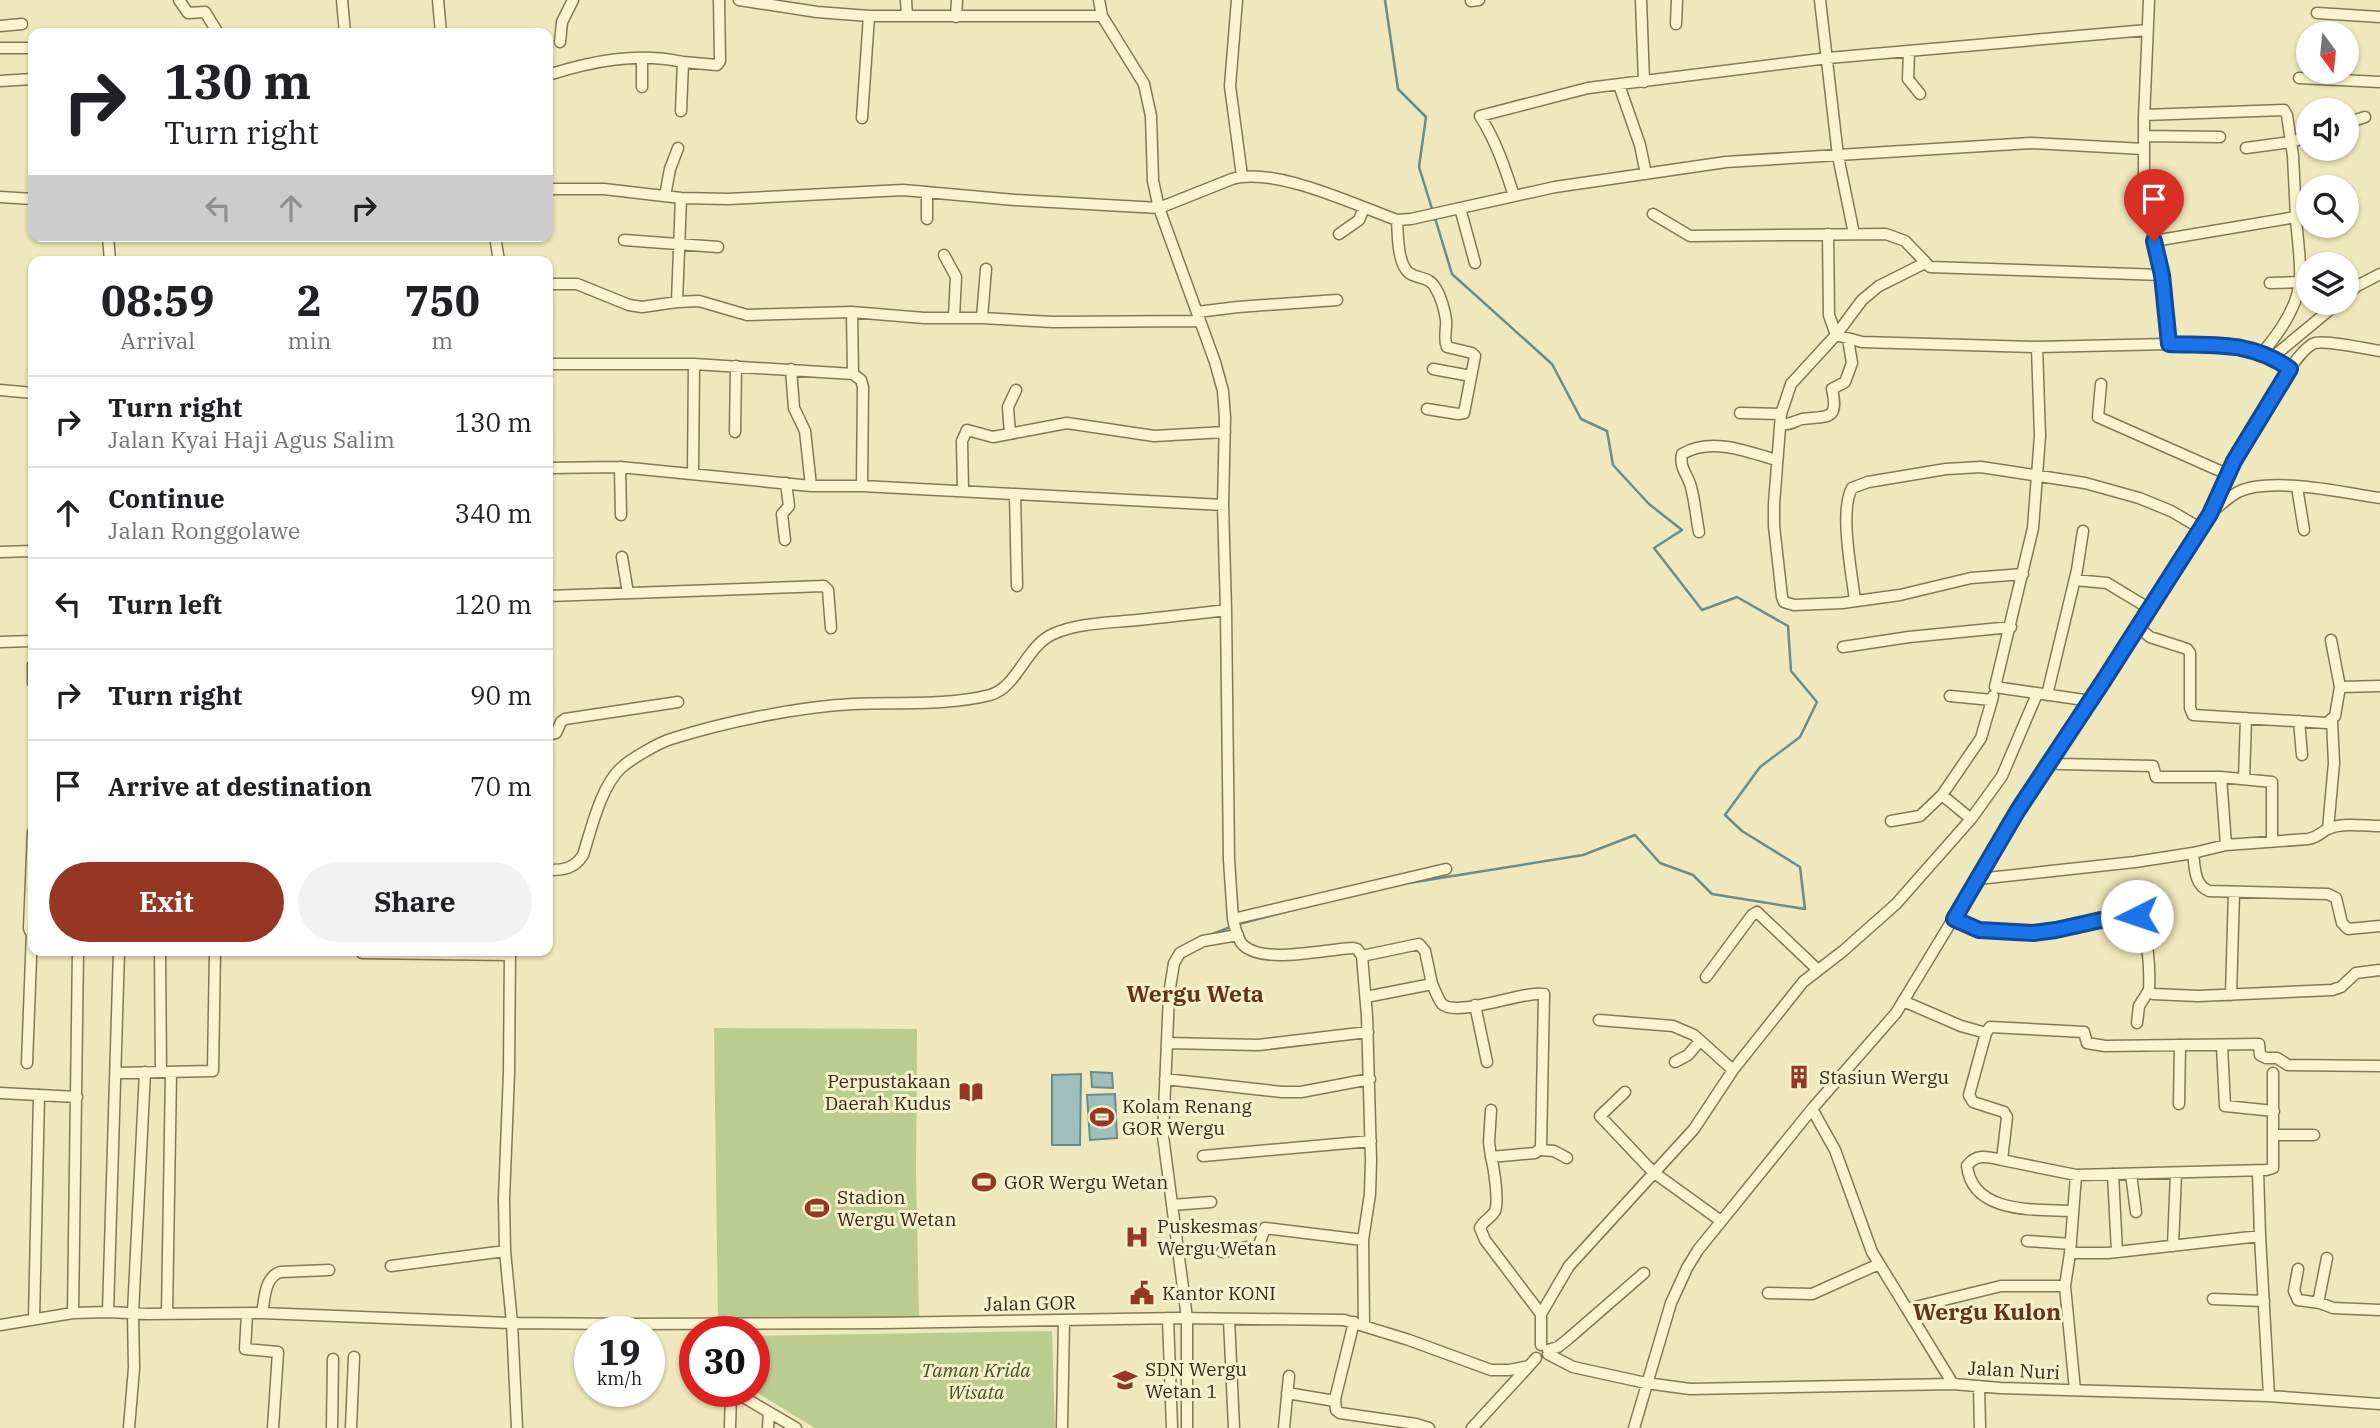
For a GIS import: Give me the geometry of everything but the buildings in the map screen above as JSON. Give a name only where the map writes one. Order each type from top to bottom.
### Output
[{"type":"street","points":[[179,0],[188,13],[205,12],[215,28]]},
{"type":"street","points":[[342,0],[345,28]]},
{"type":"street","points":[[438,0],[441,28]]},
{"type":"street","points":[[560,42],[562,22],[573,0]]},
{"type":"street","points":[[553,74],[607,60],[642,58],[717,65],[720,61],[719,0]]},
{"type":"street","points":[[739,0],[788,3],[817,12],[869,16],[1102,16]]},
{"type":"street","points":[[906,0],[907,16]]},
{"type":"street","points":[[956,17],[957,0]]},
{"type":"street","points":[[1099,0],[1102,16],[1143,84],[1151,116],[1153,181],[1158,208],[1215,362],[1223,391],[1229,860],[1235,927],[1244,946],[1262,953],[1296,954],[1353,948],[1362,956],[1370,1079],[1370,1194],[1363,1240],[1359,1324],[1335,1401],[1336,1410],[1364,1423],[1416,1424],[1429,1428]]},
{"type":"street","points":[[1237,0],[1230,86],[1242,176]]},
{"type":"street","points":[[1641,0],[1644,82]]},
{"type":"street","points":[[1676,24],[1677,0]]},
{"type":"street","points":[[1820,0],[1839,156],[1854,234]]},
{"type":"street","points":[[2149,0],[2144,183],[2162,275],[2169,344]]},
{"type":"street","points":[[2317,13],[2380,17]]},
{"type":"street","points":[[862,118],[869,16]]},
{"type":"street","points":[[0,26],[22,24]]},
{"type":"street","points":[[1514,196],[1505,165],[1480,116],[1588,88],[1828,58],[2147,30]]},
{"type":"street","points":[[0,48],[28,48]]},
{"type":"street","points":[[1909,52],[1908,79],[1920,94]]},
{"type":"street","points":[[642,58],[642,87]]},
{"type":"street","points":[[681,111],[683,62]]},
{"type":"street","points":[[0,81],[28,79]]},
{"type":"street","points":[[2359,81],[2380,82]]},
{"type":"street","points":[[1619,85],[1637,136],[1646,174]]},
{"type":"street","points":[[2144,115],[2284,110],[2291,142],[2296,217],[2154,241]]},
{"type":"street","points":[[2359,119],[2365,117]]},
{"type":"street","points":[[2144,135],[2220,137]]},
{"type":"street","points":[[2246,148],[2296,141]]},
{"type":"street","points":[[553,189],[613,189],[681,198],[728,199],[903,190],[1014,200],[1158,208],[1242,176],[1313,187],[1396,220],[1555,187],[1726,162],[2031,143],[2144,149]]},
{"type":"street","points":[[665,196],[670,169],[678,148]]},
{"type":"street","points":[[927,192],[927,219]]},
{"type":"street","points":[[0,197],[28,199]]},
{"type":"street","points":[[677,302],[681,198]]},
{"type":"street","points":[[1339,234],[1359,220],[1364,208]]},
{"type":"street","points":[[1454,209],[1475,263]]},
{"type":"street","points":[[1653,214],[1690,236],[1886,234],[1905,242],[1925,263],[1943,268],[2162,275]]},
{"type":"street","points":[[1396,220],[1402,261],[1406,268],[1410,273],[1428,278],[1438,291],[1446,320],[1444,342],[1447,347],[1475,354],[1464,412],[1458,414],[1427,409]]},
{"type":"street","points":[[1828,234],[1829,315],[1836,335]]},
{"type":"street","points":[[624,240],[719,247]]},
{"type":"street","points":[[944,255],[956,276],[954,317]]},
{"type":"street","points":[[1925,263],[1879,286],[1861,300],[1836,335],[1791,384],[1781,419],[1776,460],[1774,526],[1784,603],[1806,605],[1855,601],[1971,578],[2023,574]]},
{"type":"street","points":[[982,318],[986,269]]},
{"type":"street","points":[[2359,285],[2380,274]]},
{"type":"street","points":[[2270,283],[2296,282]]},
{"type":"street","points":[[553,284],[577,284],[629,305],[642,307],[699,301],[747,315],[852,312],[924,318],[1053,322],[1198,316],[1238,307],[1337,300]]},
{"type":"street","points":[[2268,354],[2296,294]]},
{"type":"street","points":[[852,312],[853,374]]},
{"type":"street","points":[[2268,354],[2322,315]]},
{"type":"street","points":[[1836,335],[1862,342],[2037,347],[2169,344],[2234,346],[2268,354],[2290,369]]},
{"type":"street","points":[[1740,413],[1781,419],[1786,425],[1833,414],[1832,389],[1845,382],[1852,363],[1848,339]]},
{"type":"street","points":[[1634,1428],[1671,1303],[1687,1268],[1812,1109],[1896,1013],[2018,810],[2210,514],[2227,474],[2290,369],[2305,350],[2315,343],[2380,351]]},
{"type":"street","points":[[1891,821],[1920,816],[1942,795],[1981,737],[2011,627],[2033,528],[2040,436],[2037,347]]},
{"type":"street","points":[[553,364],[694,364],[853,374],[863,387],[862,486]]},
{"type":"street","points":[[693,474],[694,364]]},
{"type":"street","points":[[735,432],[736,366]]},
{"type":"street","points":[[791,369],[794,408],[805,430],[811,486]]},
{"type":"street","points":[[1433,369],[1471,376]]},
{"type":"street","points":[[2101,384],[2098,417],[2227,474]]},
{"type":"street","points":[[0,390],[28,393]]},
{"type":"street","points":[[1010,434],[1008,407],[1016,390]]},
{"type":"street","points":[[963,491],[962,441],[967,430],[993,437],[1067,423],[1166,436],[1224,432]]},
{"type":"street","points":[[1699,532],[1690,483],[1683,471],[1682,454],[1700,448],[1728,446],[1776,460]]},
{"type":"street","points":[[553,468],[620,467],[811,486],[862,486],[1223,505]]},
{"type":"street","points":[[620,467],[621,514]]},
{"type":"street","points":[[1855,601],[1847,534],[1848,500],[1852,488],[1868,482],[1946,469],[1981,467],[2085,483],[2139,498],[2171,511],[2200,528]]},
{"type":"street","points":[[785,541],[782,514],[789,506],[786,483]]},
{"type":"street","points":[[2210,514],[2238,492],[2257,486],[2297,487],[2380,498]]},
{"type":"street","points":[[2297,487],[2304,530]]},
{"type":"street","points":[[1015,494],[1017,586]]},
{"type":"street","points":[[1541,1314],[1569,1266],[1694,1129],[1733,1070],[1803,982],[1896,904],[1971,819],[2002,776],[2042,695],[2075,580],[2083,531]]},
{"type":"street","points":[[0,552],[28,551]]},
{"type":"street","points":[[622,557],[628,593]]},
{"type":"street","points":[[2075,580],[2111,585],[2150,609]]},
{"type":"street","points":[[553,596],[824,586],[828,590],[831,628]]},
{"type":"street","points":[[553,870],[563,870],[579,863],[601,799],[620,769],[668,739],[742,721],[804,710],[850,705],[919,703],[995,694],[1006,685],[1037,644],[1053,634],[1088,625],[1226,610]]},
{"type":"street","points":[[1843,647],[1909,637],[2011,627]]},
{"type":"street","points":[[2138,627],[2150,637],[2187,649],[2190,653],[2192,714],[2327,723],[2332,721]]},
{"type":"street","points":[[2328,829],[2334,762],[2332,721],[2340,687],[2331,640]]},
{"type":"street","points":[[0,642],[28,641]]},
{"type":"street","points":[[2340,687],[2380,686]]},
{"type":"street","points":[[1996,687],[2091,701]]},
{"type":"street","points":[[1950,696],[1992,700]]},
{"type":"street","points":[[553,734],[565,719],[677,702]]},
{"type":"street","points":[[2244,779],[2246,718]]},
{"type":"street","points":[[2299,721],[2302,755]]},
{"type":"street","points":[[2051,760],[2059,764],[2152,766],[2156,777],[2221,777],[2272,782],[2272,841]]},
{"type":"street","points":[[2221,777],[2226,845]]},
{"type":"street","points":[[1942,795],[1971,819]]},
{"type":"street","points":[[1978,879],[2135,862],[2226,845],[2308,839],[2320,836],[2328,829],[2380,826]]},
{"type":"street","points":[[2193,853],[2201,888],[2209,891],[2329,894],[2336,898],[2342,923],[2348,929],[2380,926]]},
{"type":"street","points":[[1187,1428],[1172,1205],[1163,1136],[1169,994],[1176,957],[1235,927],[1446,869]]},
{"type":"street","points":[[2231,995],[2234,892]]},
{"type":"street","points":[[1706,978],[1752,915],[1757,912],[1818,970]]},
{"type":"street","points":[[1954,919],[1979,930],[2033,933],[2134,914],[2140,921],[2150,965],[2149,990],[2139,1006],[2137,1023]]},
{"type":"street","points":[[1362,956],[1419,944],[1425,951],[1432,984],[1444,1006],[1475,1006],[1535,993],[1544,994],[1541,1150]]},
{"type":"street","points":[[27,1063],[31,956]]},
{"type":"street","points":[[74,1313],[78,956]]},
{"type":"street","points":[[108,1312],[119,956]]},
{"type":"street","points":[[160,956],[166,1073],[167,1314]]},
{"type":"street","points":[[116,1073],[213,1071],[215,956]]},
{"type":"street","points":[[510,956],[504,1199],[517,1428]]},
{"type":"street","points":[[2149,990],[2153,993],[2185,996],[2332,990],[2341,987],[2356,973],[2380,970]]},
{"type":"street","points":[[1366,997],[1432,984]]},
{"type":"street","points":[[1903,1001],[1961,1026],[1986,1033]]},
{"type":"street","points":[[1475,1006],[1487,1062]]},
{"type":"street","points":[[1599,1020],[1684,1029],[1733,1070]]},
{"type":"street","points":[[2002,1160],[2007,1117],[2004,1112],[1973,1102],[1969,1095],[1990,1027],[2084,1032],[2087,1043],[2105,1046],[2259,1044],[2260,1055],[2277,1058],[2288,1065],[2380,1066]]},
{"type":"street","points":[[1167,1043],[1258,1045],[1368,1032]]},
{"type":"street","points":[[1675,1062],[1688,1055],[1700,1041]]},
{"type":"street","points":[[2179,1104],[2180,1045]]},
{"type":"street","points":[[2222,1046],[2225,1106],[2274,1111]]},
{"type":"street","points":[[129,1428],[134,1368],[145,1072]]},
{"type":"street","points":[[2073,1211],[2028,1209],[1997,1203],[1983,1197],[1973,1186],[1967,1166],[1981,1157],[2076,1175],[2258,1171],[2273,1168],[2273,1073]]},
{"type":"street","points":[[1165,1079],[1282,1092],[1301,1092],[1370,1079]]},
{"type":"street","points":[[1625,1092],[1600,1116],[1654,1172],[1721,1222]]},
{"type":"street","points":[[0,1093],[77,1097]]},
{"type":"street","points":[[34,1319],[39,1095]]},
{"type":"street","points":[[1812,1109],[1835,1150],[1863,1231],[1879,1264],[1954,1384]]},
{"type":"street","points":[[1491,1111],[1489,1142],[1496,1205],[1493,1214],[1480,1228],[1485,1240],[1541,1314],[1546,1350],[1573,1367],[1646,1383]]},
{"type":"street","points":[[2274,1135],[2314,1135]]},
{"type":"street","points":[[1203,1156],[1371,1141]]},
{"type":"street","points":[[1491,1157],[1535,1153],[1541,1150],[1567,1158]]},
{"type":"street","points":[[2258,1171],[2269,1396]]},
{"type":"street","points":[[2173,1245],[2176,1173]]},
{"type":"street","points":[[2113,1174],[2118,1252]]},
{"type":"street","points":[[2131,1174],[2136,1212]]},
{"type":"street","points":[[2075,1390],[2065,1286],[2071,1249],[2076,1175]]},
{"type":"street","points":[[1172,1205],[1210,1202]]},
{"type":"street","points":[[1222,1252],[1259,1245],[1265,1228],[1363,1240]]},
{"type":"street","points":[[2027,1241],[2071,1249],[2118,1252],[2260,1236]]},
{"type":"street","points":[[391,1266],[505,1251]]},
{"type":"street","points":[[2318,1303],[2327,1258]]},
{"type":"street","points":[[1768,1293],[1812,1294],[1879,1264]]},
{"type":"street","points":[[2298,1269],[2294,1291],[2296,1298],[2333,1308],[2380,1310]]},
{"type":"street","points":[[262,1313],[269,1281],[273,1275],[280,1272],[329,1270]]},
{"type":"street","name":"Jalan GOR","points":[[770,1327],[1180,1318],[1359,1324],[1491,1370],[1509,1370],[1544,1360],[1546,1350],[1568,1339],[1644,1273]]},
{"type":"street","points":[[1907,1309],[2001,1286],[2065,1286]]},
{"type":"street","points":[[2213,1299],[2264,1301]]},
{"type":"street","name":"Jalan GOR","points":[[0,1325],[74,1313],[134,1312],[262,1313],[679,1327]]},
{"type":"street","points":[[247,1314],[245,1349],[278,1352],[273,1428]]},
{"type":"street","points":[[1172,1428],[1180,1318]]},
{"type":"street","points":[[1229,1319],[1234,1428]]},
{"type":"street","points":[[1062,1428],[1064,1320]]},
{"type":"street","points":[[351,1428],[354,1357]]},
{"type":"street","points":[[332,1428],[333,1359]]},
{"type":"street","points":[[1472,1428],[1532,1362]]},
{"type":"street","points":[[1284,1428],[1289,1376]]},
{"type":"street","name":"Jalan Nuri","points":[[1646,1383],[1690,1389],[1954,1384],[2269,1396],[2380,1404]]},
{"type":"street","points":[[1979,1386],[1980,1428]]},
{"type":"street","points":[[1287,1393],[1335,1401]]},
{"type":"street","points":[[730,1428],[731,1407]]},
{"type":"street","points":[[760,1407],[796,1428]]},
{"type":"street","points":[[768,1428],[769,1412]]},
{"type":"green space","name":"Stadion Wergu Wetan","points":[[714,1028],[917,1029],[919,1316],[770,1320],[770,1316],[718,1316]]},
{"type":"green space","name":"Taman Krida Wisata","points":[[1052,1331],[1055,1428],[815,1428],[770,1401],[770,1336]]},
{"type":"water","points":[[1091,1072],[1112,1073],[1113,1088],[1092,1087]]},
{"type":"water","points":[[1081,1074],[1080,1145],[1052,1145],[1052,1075]]},
{"type":"water","name":"Kolam Renang GOR Wergu","points":[[1115,1094],[1117,1138],[1090,1140],[1087,1095]]},
{"type":"waterway","points":[[1385,0],[1398,89],[1426,117],[1419,167],[1433,212]]},
{"type":"waterway","points":[[1409,883],[1583,855],[1635,835],[1660,863],[1693,875],[1712,894],[1805,909],[1800,867],[1742,831],[1725,815],[1760,767],[1800,737],[1817,702],[1791,671],[1788,626],[1737,597],[1702,610],[1654,548],[1682,530],[1649,504],[1613,465],[1607,431],[1581,419],[1552,364],[1452,274],[1435,218]]},
{"type":"waterway","points":[[1239,924],[1300,908]]},
{"type":"waterway","points":[[1210,935],[1233,926]]},
{"type":"place","name":"Stasiun Wergu","points":[[1799,1077]]},
{"type":"place","name":"Perpustakaan Daerah Kudus","points":[[971,1092]]},
{"type":"place","name":"Kolam Renang GOR Wergu","points":[[1102,1117]]},
{"type":"place","name":"GOR Wergu Wetan","points":[[984,1182]]},
{"type":"place","name":"Stadion Wergu Wetan","points":[[817,1208]]},
{"type":"place","name":"Puskesmas Wergu Wetan","points":[[1137,1237]]},
{"type":"place","name":"Kantor KONI","points":[[1142,1293]]},
{"type":"place","name":"SDN Wergu Wetan 1","points":[[1125,1380]]},
{"type":"district","name":"Wergu Weta","points":[[1195,994]]},
{"type":"district","name":"Wergu Kulon","points":[[1987,1312]]},
{"type":"route","points":[[2137,916],[2128,914],[2033,933],[1979,930],[1954,919],[2018,810],[2210,514],[2234,461],[2290,369],[2274,356],[2251,349],[2169,344],[2162,275],[2154,241]]}]
